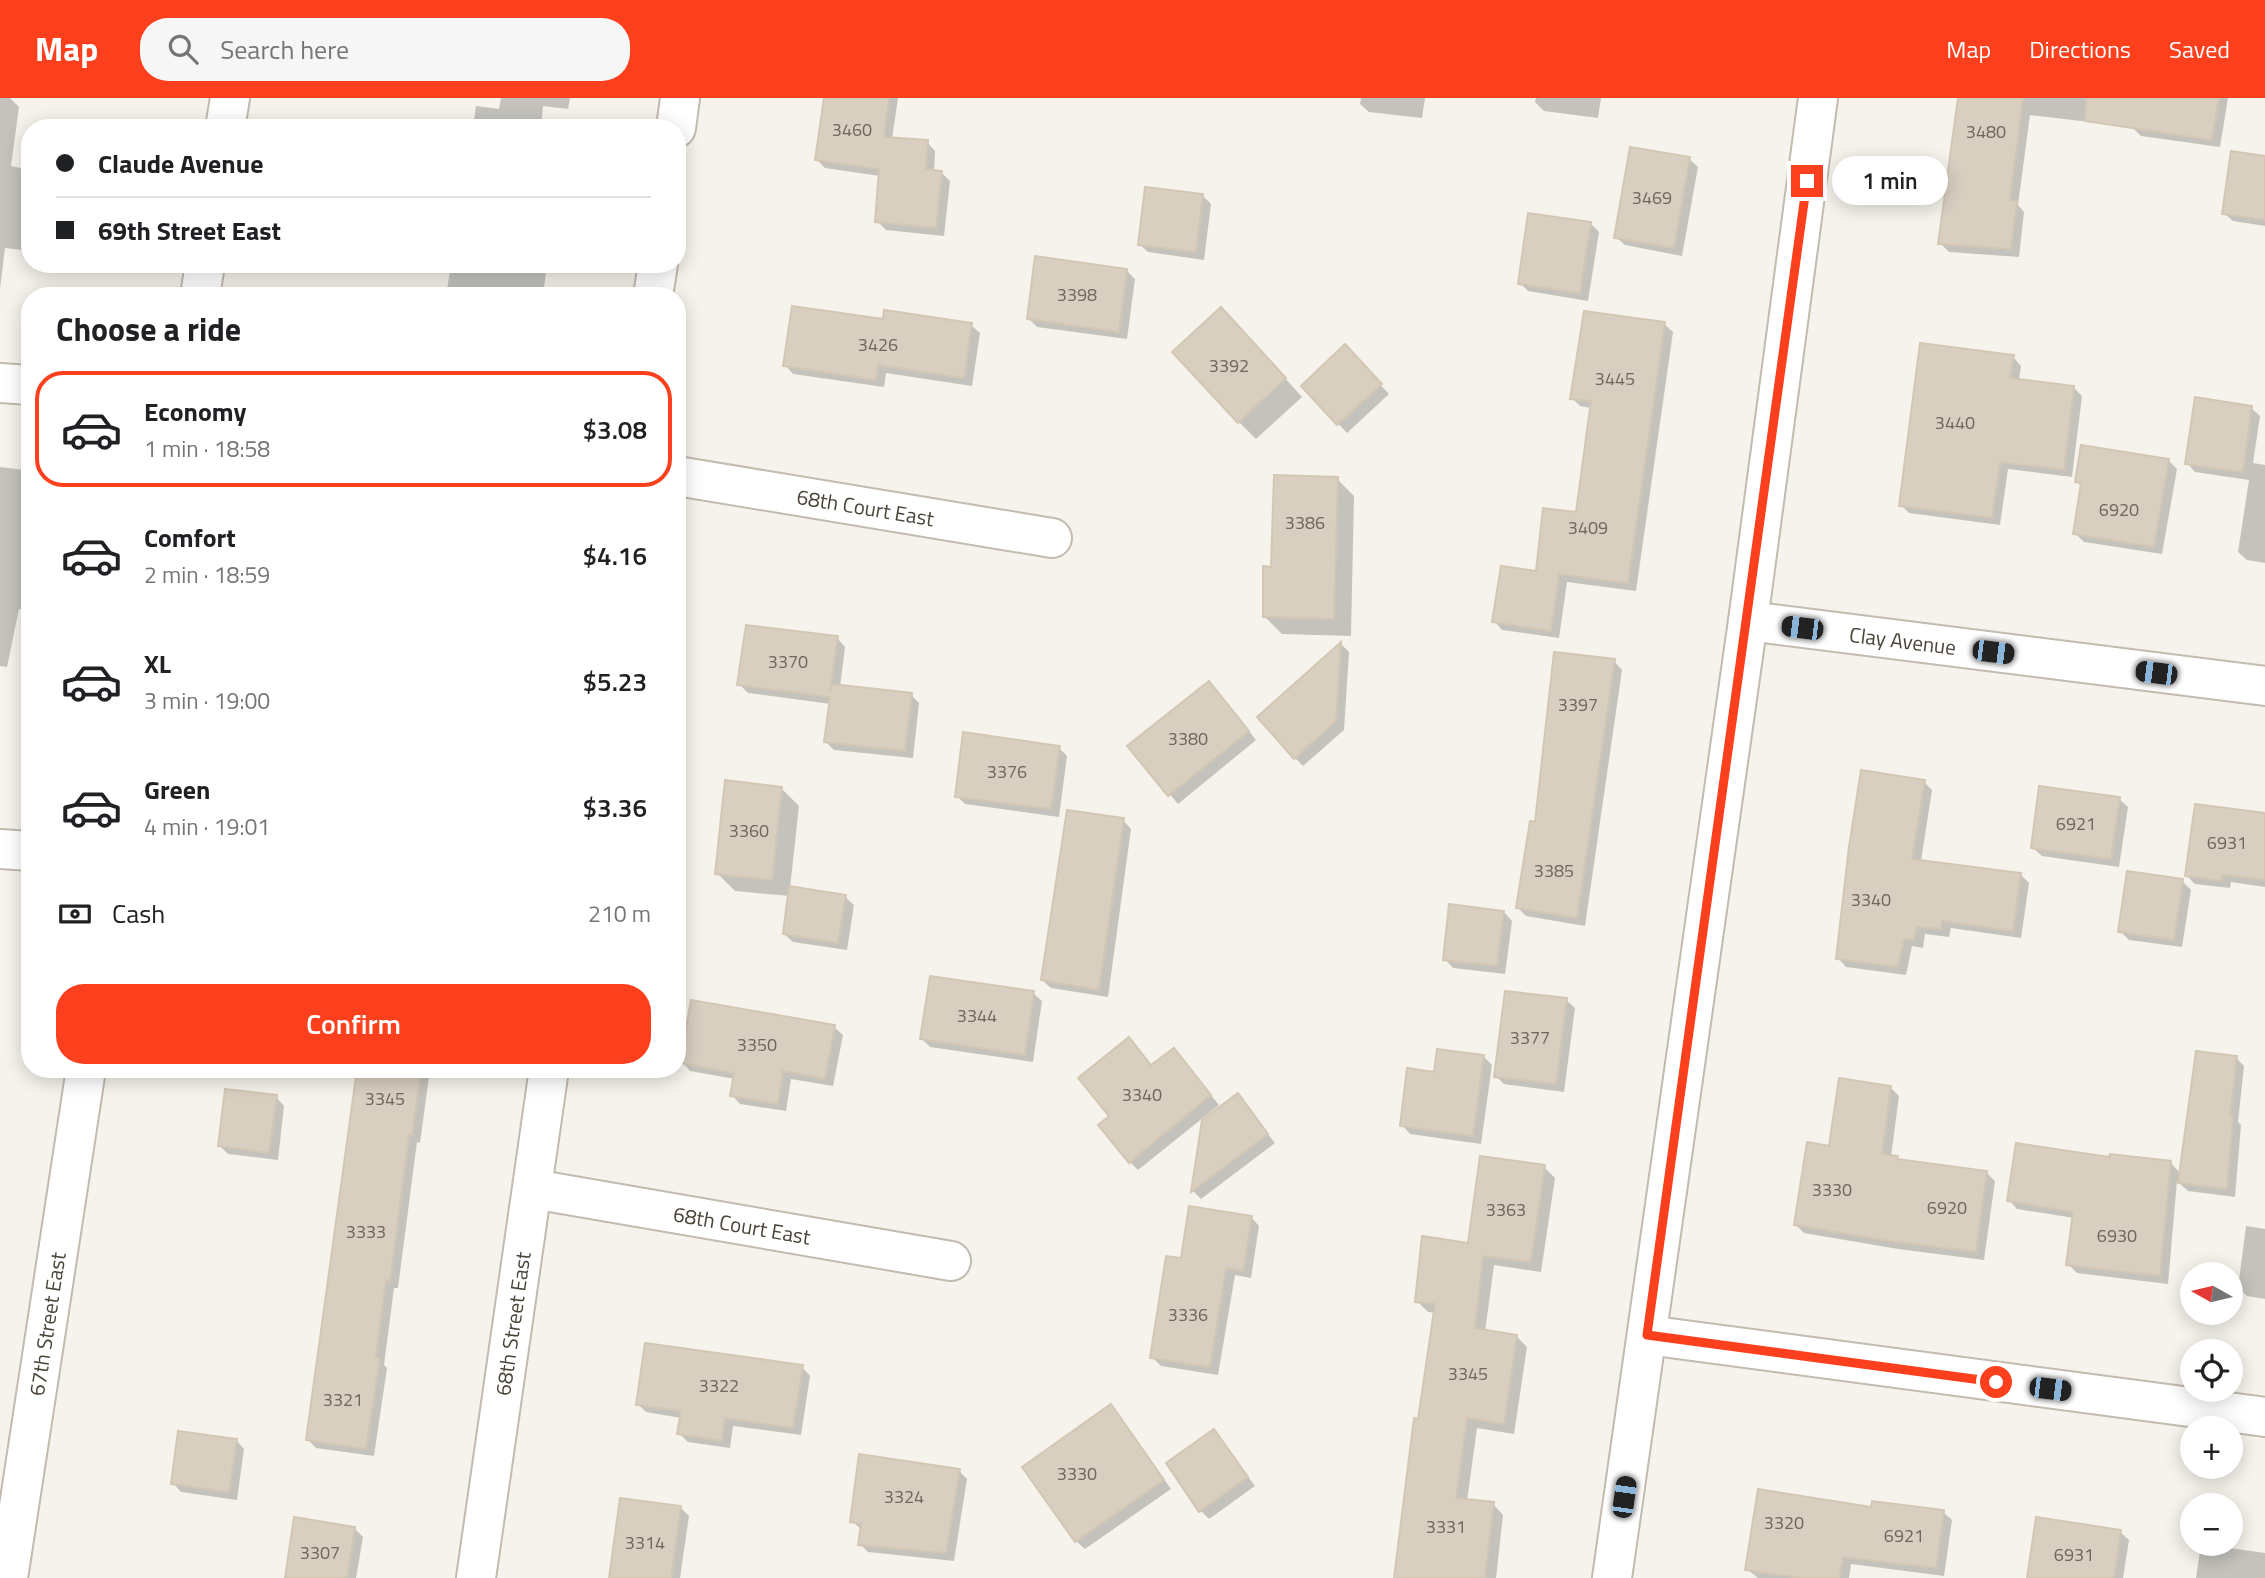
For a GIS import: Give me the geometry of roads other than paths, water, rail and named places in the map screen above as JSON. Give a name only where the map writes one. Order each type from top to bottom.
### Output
[{"type":"street","points":[[226,119],[230,98]]},
{"type":"street","points":[[677,119],[680,98]]},
{"type":"street","points":[[1612,1578],[1748,621],[1818,98]]},
{"type":"street","points":[[0,383],[21,384]]},
{"type":"street","name":"68th Court East","points":[[686,477],[1052,538]]},
{"type":"street","name":"Clay Avenue","points":[[1748,621],[2265,686]]},
{"type":"street","points":[[0,849],[21,850]]},
{"type":"street","name":"67th Street East","points":[[8,1578],[85,1078]]},
{"type":"street","name":"68th Street East","points":[[477,1578],[548,1078]]},
{"type":"street","name":"68th Court East","points":[[533,1189],[951,1261]]},
{"type":"street","points":[[1647,1335],[2265,1417]]}]
